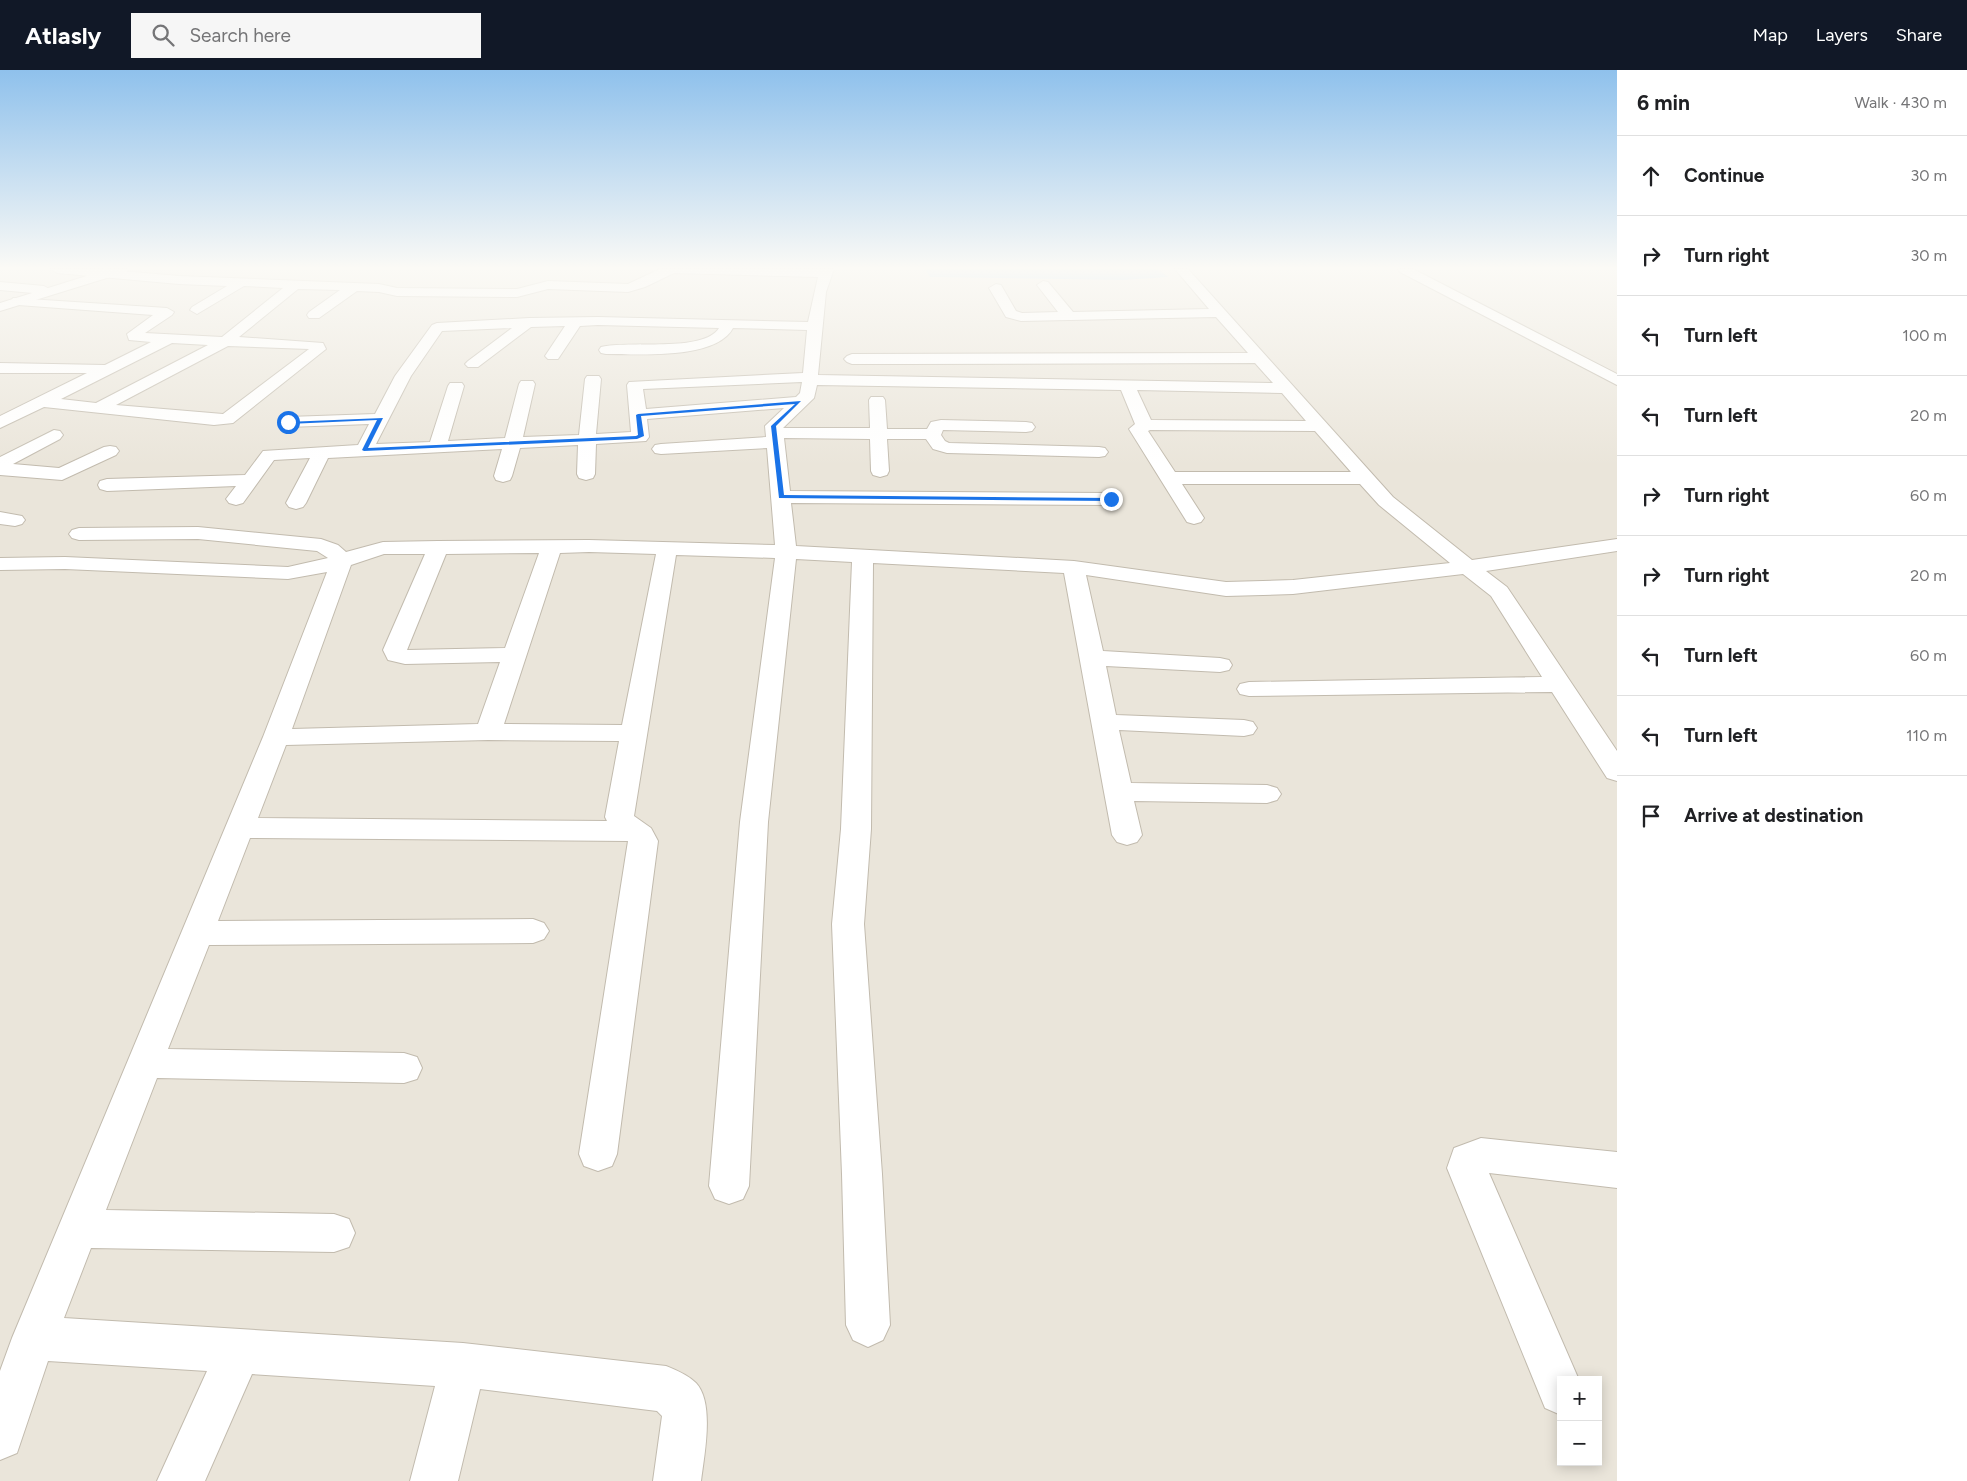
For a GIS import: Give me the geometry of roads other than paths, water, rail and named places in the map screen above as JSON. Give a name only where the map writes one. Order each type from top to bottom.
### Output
[{"type":"street","points":[[41,402],[214,420],[226,419],[234,415],[319,349],[318,346],[311,345],[169,340],[134,335]]},
{"type":"street","points":[[98,408],[224,342],[233,335]]},
{"type":"street","points":[[364,450],[403,376],[432,335]]},
{"type":"street","points":[[473,364],[513,335]]},
{"type":"street","points":[[553,356],[567,335]]},
{"type":"street","points":[[606,350],[691,345],[721,335]]},
{"type":"street","points":[[729,1186],[754,822],[786,552],[774,426],[808,395],[814,335]]},
{"type":"street","points":[[1239,335],[1386,501],[1499,592],[1561,684],[1608,746],[1617,772]]},
{"type":"street","points":[[1530,335],[1617,380]]},
{"type":"street","points":[[0,423],[169,340]]},
{"type":"street","points":[[852,359],[999,361],[1079,358],[1259,358]]},
{"type":"street","points":[[0,368],[108,369]]},
{"type":"street","points":[[236,499],[269,455],[640,437],[635,385],[811,378],[1286,388]]},
{"type":"street","points":[[586,474],[586,440],[593,379]]},
{"type":"street","points":[[503,476],[527,384]]},
{"type":"street","points":[[438,446],[456,386]]},
{"type":"street","points":[[1127,386],[1142,422],[1148,425]]},
{"type":"street","points":[[877,400],[880,471]]},
{"type":"street","points":[[638,415],[800,402]]},
{"type":"street","points":[[288,422],[381,419]]},
{"type":"street","points":[[932,435],[937,426],[941,425],[1026,427]]},
{"type":"street","points":[[1194,518],[1138,429],[1148,425],[1320,426]]},
{"type":"street","points":[[661,449],[775,437],[878,434],[932,435]]},
{"type":"street","points":[[0,464],[54,435]]},
{"type":"street","points":[[932,435],[939,445],[946,448],[1099,452]]},
{"type":"street","points":[[0,469],[62,474],[110,451]]},
{"type":"street","points":[[296,503],[322,452]]},
{"type":"street","points":[[1169,478],[1365,478]]},
{"type":"street","points":[[108,485],[250,480]]},
{"type":"street","points":[[781,497],[1111,499]]},
{"type":"street","points":[[79,534],[198,533],[321,545],[331,548],[342,560]]},
{"type":"street","points":[[0,564],[65,563],[288,573],[314,569],[383,548],[551,547],[667,549],[786,552],[1074,567],[1226,589],[1293,587],[1468,567],[1617,545]]},
{"type":"street","points":[[438,547],[394,650],[396,655],[404,657],[514,655]]},
{"type":"street","points":[[488,732],[551,547]]},
{"type":"street","points":[[598,1154],[643,841],[642,834],[622,822],[619,817],[667,549]]},
{"type":"street","points":[[863,556],[856,829],[848,924],[868,1324]]},
{"type":"street","points":[[0,1436],[34,1338],[240,828],[342,560]]},
{"type":"street","points":[[1074,567],[1127,835]]},
{"type":"street","points":[[1092,658],[1220,665]]},
{"type":"street","points":[[1248,689],[1561,684]]},
{"type":"street","points":[[1105,722],[1244,728]]},
{"type":"street","points":[[276,737],[488,732],[633,733]]},
{"type":"street","points":[[1118,792],[1267,794]]},
{"type":"street","points":[[240,828],[637,831]]},
{"type":"street","points":[[197,933],[532,931]]},
{"type":"street","points":[[144,1063],[404,1068]]},
{"type":"street","points":[[1557,1382],[1467,1168],[1468,1160],[1481,1155],[1617,1170]]},
{"type":"street","points":[[78,1229],[334,1233]]},
{"type":"street","points":[[34,1338],[463,1365],[666,1389],[681,1400],[685,1416],[677,1481]]},
{"type":"street","points":[[181,1481],[239,1351]]},
{"type":"street","points":[[434,1481],[463,1365]]}]
